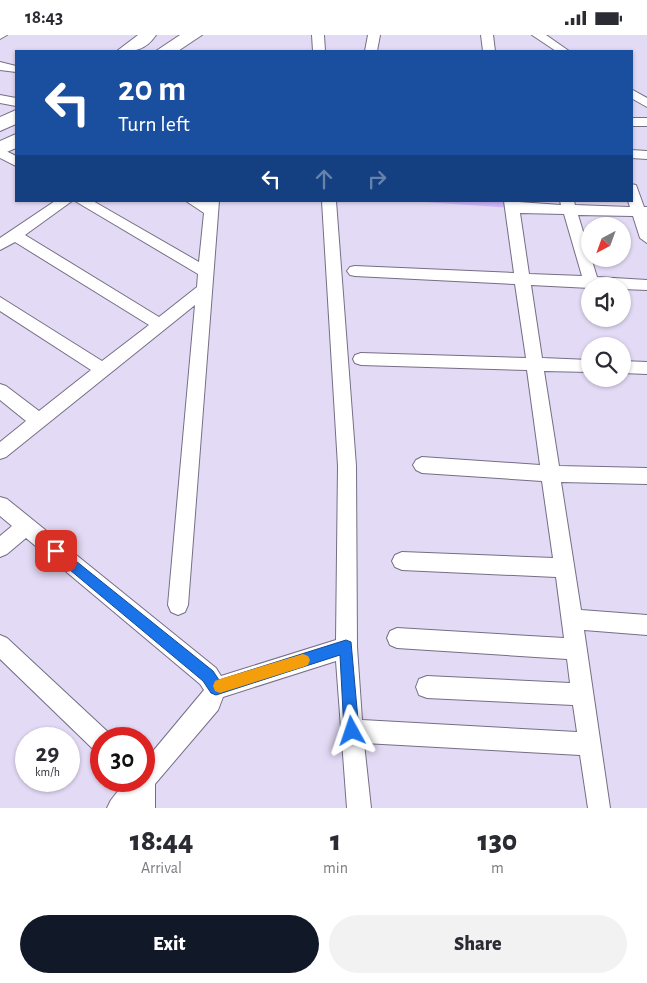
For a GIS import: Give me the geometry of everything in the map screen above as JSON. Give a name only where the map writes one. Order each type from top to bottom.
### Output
[{"type":"main road","points":[[128,50],[142,41],[146,35]]},
{"type":"main road","points":[[167,50],[193,35]]},
{"type":"main road","points":[[0,125],[15,116]]},
{"type":"main road","points":[[0,151],[15,141]]},
{"type":"street","points":[[318,35],[320,50]]},
{"type":"street","points":[[371,50],[374,35]]},
{"type":"street","points":[[487,35],[489,50]]},
{"type":"street","points":[[538,35],[561,50]]},
{"type":"street","points":[[0,66],[15,69]]},
{"type":"street","points":[[633,94],[647,103]]},
{"type":"street","points":[[0,99],[15,102]]},
{"type":"street","points":[[633,122],[647,122]]},
{"type":"street","points":[[0,151],[15,161]]},
{"type":"street","points":[[633,155],[647,155]]},
{"type":"street","points":[[633,192],[643,212],[647,238]]},
{"type":"street","points":[[0,245],[63,202]]},
{"type":"street","points":[[84,202],[206,281]]},
{"type":"street","points":[[178,605],[212,206],[197,202]]},
{"type":"street","points":[[329,202],[347,466],[346,647],[359,808]]},
{"type":"street","points":[[599,807],[511,204],[569,205],[643,212]]},
{"type":"street","points":[[569,205],[589,277]]},
{"type":"street","points":[[15,235],[160,324]]},
{"type":"street","points":[[355,271],[581,283]]},
{"type":"street","points":[[0,452],[160,324],[206,281]]},
{"type":"street","points":[[631,284],[647,285]]},
{"type":"street","points":[[0,303],[103,370]]},
{"type":"street","points":[[361,359],[581,366]]},
{"type":"street","points":[[631,367],[647,368]]},
{"type":"street","points":[[0,391],[39,421]]},
{"type":"street","points":[[422,465],[551,474],[647,476]]},
{"type":"street","points":[[0,505],[208,676],[216,688]]},
{"type":"street","points":[[0,548],[26,526]]},
{"type":"street","points":[[402,561],[564,568]]},
{"type":"street","points":[[572,619],[647,625]]},
{"type":"street","points":[[397,638],[576,649]]},
{"type":"street","points":[[0,645],[90,731]]},
{"type":"street","points":[[155,767],[210,702],[216,688],[346,647]]},
{"type":"street","points":[[427,687],[583,695]]},
{"type":"street","points":[[352,731],[590,744]]},
{"type":"street","points":[[119,808],[133,792]]},
{"type":"street","points":[[143,792],[143,808]]},
{"type":"shaded area","points":[[425,202],[511,202],[512,208]]},
{"type":"slow traffic","points":[[220,686],[303,660]]},
{"type":"route","points":[[56,551],[208,676],[216,688],[346,647],[352,731]]}]
